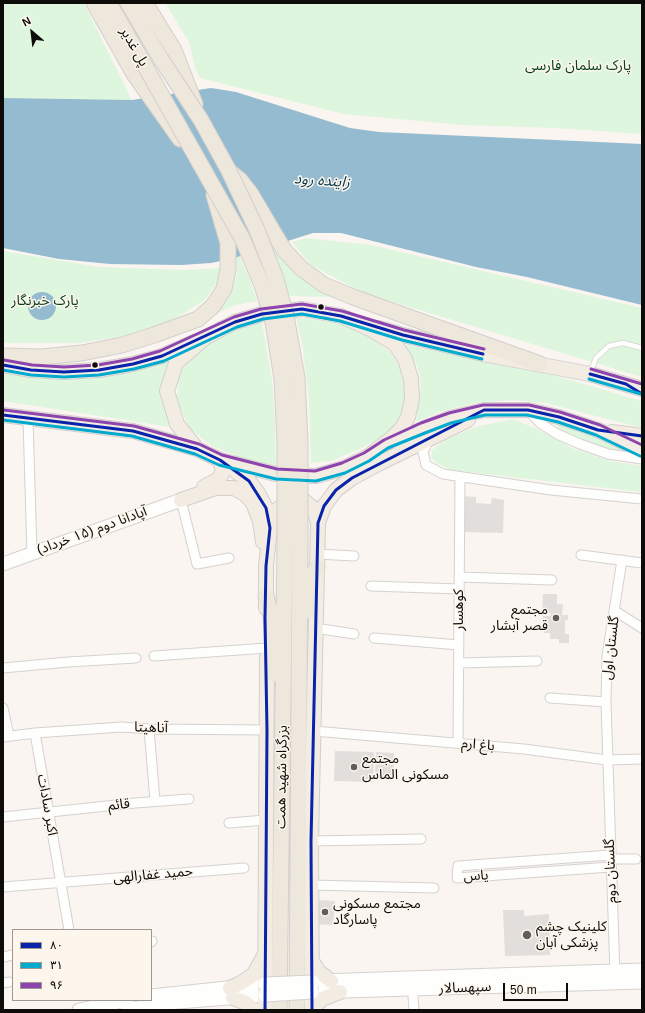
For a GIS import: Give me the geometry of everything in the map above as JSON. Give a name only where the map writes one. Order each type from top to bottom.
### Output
[{"type":"highway","points":[[94,3],[140,70]]},
{"type":"highway","name":"پل غدیر","points":[[109,3],[140,70],[210,182],[242,238],[262,285],[273,322],[282,379],[285,440],[285,543]]},
{"type":"highway","name":"پل غدیر","points":[[128,3],[201,120],[229,171],[257,230],[276,279],[286,316],[297,376],[300,442],[300,543]]},
{"type":"highway","points":[[145,3],[174,50],[201,120]]},
{"type":"highway","points":[[229,171],[240,180],[251,194],[273,234],[292,259],[302,269],[324,285],[353,297],[540,364]]},
{"type":"highway","points":[[3,356],[40,357],[82,353],[122,345],[198,319],[213,306],[224,289],[228,269],[228,243],[210,182]]},
{"type":"highway","name":"بزرگراه شهید همت","points":[[280,1010],[285,543]]},
{"type":"highway","name":"بزرگراه شهید همت","points":[[295,1010],[300,543]]},
{"type":"highway","points":[[299,724],[308,702],[311,577],[317,560]]},
{"type":"highway","points":[[266,596],[271,615],[274,689],[283,718]]},
{"type":"main road","points":[[3,365],[31,370],[64,372],[99,370],[133,364],[162,356],[206,337],[235,322],[262,314],[302,309],[341,316],[402,335],[590,374],[642,389]]},
{"type":"main road","points":[[3,415],[133,431],[197,450],[220,460],[276,474],[316,476],[344,468],[367,457],[386,444],[402,428],[408,418],[412,399],[412,379],[405,359],[395,344],[370,329],[341,316]]},
{"type":"main road","points":[[197,450],[178,424],[167,391],[176,363],[206,337]]},
{"type":"main road","points":[[626,384],[642,394]]},
{"type":"main road","points":[[386,444],[450,418],[484,410],[528,410],[559,417],[598,430],[642,436]]},
{"type":"main road","points":[[318,523],[324,506],[336,490],[378,464],[484,410]]},
{"type":"main road","points":[[598,430],[641,459]]},
{"type":"main road","points":[[181,500],[219,479],[223,471],[220,460]]},
{"type":"main road","points":[[220,460],[249,481],[266,508],[270,528]]},
{"type":"main road","points":[[181,500],[216,488],[234,488],[244,494],[253,503],[260,521],[266,566]]},
{"type":"main road","points":[[265,1010],[267,730],[266,566],[270,528],[277,510],[288,501],[295,499],[309,504],[314,509],[318,523],[312,841],[312,1009]]},
{"type":"main road","name":"آپادانا دوم (۱۵ خرداد)","points":[[3,564],[181,500]]},
{"type":"main road","points":[[127,1010],[181,1006],[232,993],[241,983],[254,974],[262,961],[265,952]]},
{"type":"main road","points":[[312,961],[319,972],[335,986],[312,1009]]},
{"type":"main road","name":"سپهسالار","points":[[615,978],[642,970]]},
{"type":"main road","name":"سپهسالار","points":[[232,993],[265,989],[335,986],[615,978],[642,982]]},
{"type":"main road","points":[[152,996],[232,993],[246,1002],[254,1010]]},
{"type":"main road","points":[[81,1006],[120,1001]]},
{"type":"main road","points":[[280,1010],[295,1010]]},
{"type":"street","points":[[528,410],[540,423],[557,434],[580,444],[608,454],[641,459]]},
{"type":"street","points":[[28,419],[32,553]]},
{"type":"street","points":[[429,439],[423,452],[426,465],[443,474],[551,490],[642,498]]},
{"type":"street","name":"کوهسار","points":[[458,743],[460,477]]},
{"type":"street","points":[[181,500],[197,564],[229,558]]},
{"type":"street","points":[[581,555],[642,563]]},
{"type":"street","points":[[317,560],[354,556]]},
{"type":"street","name":"گلستان اول","points":[[606,760],[607,656],[622,560]]},
{"type":"street","points":[[459,577],[552,580]]},
{"type":"street","points":[[371,586],[459,588]]},
{"type":"street","points":[[615,611],[642,628]]},
{"type":"street","points":[[315,628],[354,634]]},
{"type":"street","points":[[374,638],[459,645]]},
{"type":"street","points":[[154,656],[266,648]]},
{"type":"street","points":[[3,668],[136,658]]},
{"type":"street","points":[[459,663],[537,661]]},
{"type":"street","points":[[550,698],[606,702]]},
{"type":"street","points":[[3,708],[6,737],[35,734]]},
{"type":"street","name":"آناهیتا","points":[[35,734],[122,727],[149,729],[267,730]]},
{"type":"street","points":[[149,729],[155,801]]},
{"type":"street","name":"باغ ارم","points":[[314,731],[524,749],[606,760],[642,759]]},
{"type":"street","name":"اکبر سادات","points":[[35,734],[69,929]]},
{"type":"street","name":"گلستان دوم","points":[[606,760],[615,978]]},
{"type":"street","name":"قائم","points":[[3,816],[189,799]]},
{"type":"street","points":[[229,823],[266,820]]},
{"type":"street","points":[[312,841],[420,839]]},
{"type":"street","points":[[610,860],[636,859]]},
{"type":"street","name":"یاس","points":[[610,860],[457,878],[458,866],[610,860]]},
{"type":"street","name":"حمید غفارالهی","points":[[3,887],[244,868]]},
{"type":"street","points":[[312,885],[434,888]]},
{"type":"street","points":[[412,984],[414,1010]]},
{"type":"lane","points":[[590,374],[596,358],[608,346],[623,343],[642,348]]},
{"type":"green space","points":[[3,3],[84,3],[132,100],[3,98]]},
{"type":"green space","name":"پارک سلمان فارسی","points":[[165,3],[642,3],[642,134],[555,128],[463,125],[344,114],[200,78],[195,68],[189,42]]},
{"type":"green space","points":[[307,238],[371,245],[642,308],[642,377],[363,293],[311,265],[292,242]]},
{"type":"green space","points":[[271,249],[310,284],[330,297],[290,296]]},
{"type":"green space","points":[[237,250],[257,301],[236,305],[215,314],[230,297],[237,273]]},
{"type":"green space","name":"پارک خبرنگار","points":[[3,251],[99,267],[186,270],[220,268],[219,280],[205,300],[176,318],[125,336],[79,343],[3,343]]},
{"type":"green space","points":[[296,317],[341,324],[371,338],[390,352],[400,367],[406,392],[400,418],[389,433],[360,449],[331,461],[311,463],[309,400],[303,349]]},
{"type":"green space","points":[[262,322],[272,380],[276,465],[250,461],[212,446],[189,428],[177,401],[179,375],[192,354],[217,336],[240,327]]},
{"type":"green space","points":[[406,345],[556,376],[642,401],[642,428],[546,403],[513,400],[474,403],[439,412],[416,422],[421,383],[417,366]]},
{"type":"green space","points":[[164,360],[168,361],[164,380],[163,399],[170,427],[3,401],[3,373],[62,378]]},
{"type":"green space","points":[[513,419],[537,429],[572,448],[610,461],[642,466],[642,492],[450,470],[431,458],[432,450],[446,439],[479,426]]},
{"type":"green space","points":[[555,423],[572,426],[629,451],[623,452],[601,448],[560,431]]},
{"type":"water","name":"زاینده رود","points":[[211,88],[236,92],[350,128],[379,132],[642,144],[642,305],[527,277],[476,267],[341,233],[313,233],[231,259],[211,263],[181,265],[110,264],[59,259],[3,248],[3,98],[132,100]]},
{"type":"water","points":[[42,292],[52,296],[56,306],[52,316],[42,320],[32,316],[28,306],[32,296]]},
{"type":"building","points":[[462,496],[476,497],[476,503],[491,504],[492,498],[504,500],[503,533],[462,532]]},
{"type":"building","name":"مجتمع قصر آبشار","points":[[543,594],[557,594],[557,604],[563,604],[562,615],[568,615],[568,620],[565,620],[565,634],[569,634],[569,643],[559,643],[559,639],[550,639],[550,633],[544,633],[544,625],[549,625],[549,623],[543,623],[543,616],[550,616],[551,613],[542,613]]},
{"type":"building","name":"مجتمع مسکونی الماس","points":[[335,751],[374,752],[373,782],[334,781]]},
{"type":"building","points":[[376,752],[394,753],[393,779],[375,779]]},
{"type":"building","name":"مجتمع مسکونی پاسارگاد","points":[[316,900],[335,901],[333,925],[315,924]]},
{"type":"building","name":"کلینیک چشم پزشکی آبان","points":[[503,910],[524,910],[524,916],[549,914],[550,955],[505,956]]},
{"type":"transit line","name":"۹۶","points":[[4,360],[32,365],[64,367],[98,365],[132,359],[160,351],[234,317],[261,309],[302,304],[342,311],[404,330],[484,349]]},
{"type":"transit line","name":"۸۰","points":[[3,365],[31,370],[64,372],[99,370],[133,364],[162,356],[235,322],[262,314],[302,309],[341,316],[403,335],[483,354]]},
{"type":"transit line","name":"۳۱","points":[[3,370],[31,375],[64,377],[99,375],[134,369],[164,361],[237,327],[263,319],[302,314],[340,321],[402,340],[482,359]]},
{"type":"transit line","name":"۹۶","points":[[591,369],[642,384]]},
{"type":"transit line","name":"۸۰","points":[[590,374],[626,384],[642,394]]},
{"type":"transit line","name":"۳۱","points":[[589,379],[641,394]]},
{"type":"transit line","name":"۹۶","points":[[4,410],[134,426],[199,444],[222,455],[277,469],[315,471],[342,463],[364,453],[384,440],[421,423],[449,413],[483,405],[529,405],[560,412],[600,425],[642,445]]},
{"type":"transit line","name":"۸۰","points":[[312,1010],[311,841],[318,523],[324,506],[336,490],[352,478],[484,410],[528,410],[559,417],[598,430],[642,436]]},
{"type":"transit line","name":"۸۰","points":[[3,415],[133,431],[197,449],[220,460],[249,481],[266,508],[270,528],[266,566],[265,618],[267,730],[265,1010]]},
{"type":"transit line","name":"۳۱","points":[[3,420],[132,436],[195,454],[219,465],[276,479],[316,481],[345,473],[369,461],[388,448],[451,423],[485,415],[527,415],[558,422],[596,435],[640,456]]},
{"type":"place","name":"مجتمع قصر آبشار","points":[[556,618]]},
{"type":"place","name":"مجتمع مسکونی الماس","points":[[354,767]]},
{"type":"place","name":"مجتمع مسکونی پاسارگاد","points":[[325,912]]},
{"type":"place","name":"کلینیک چشم پزشکی آبان","points":[[527,935]]}]
